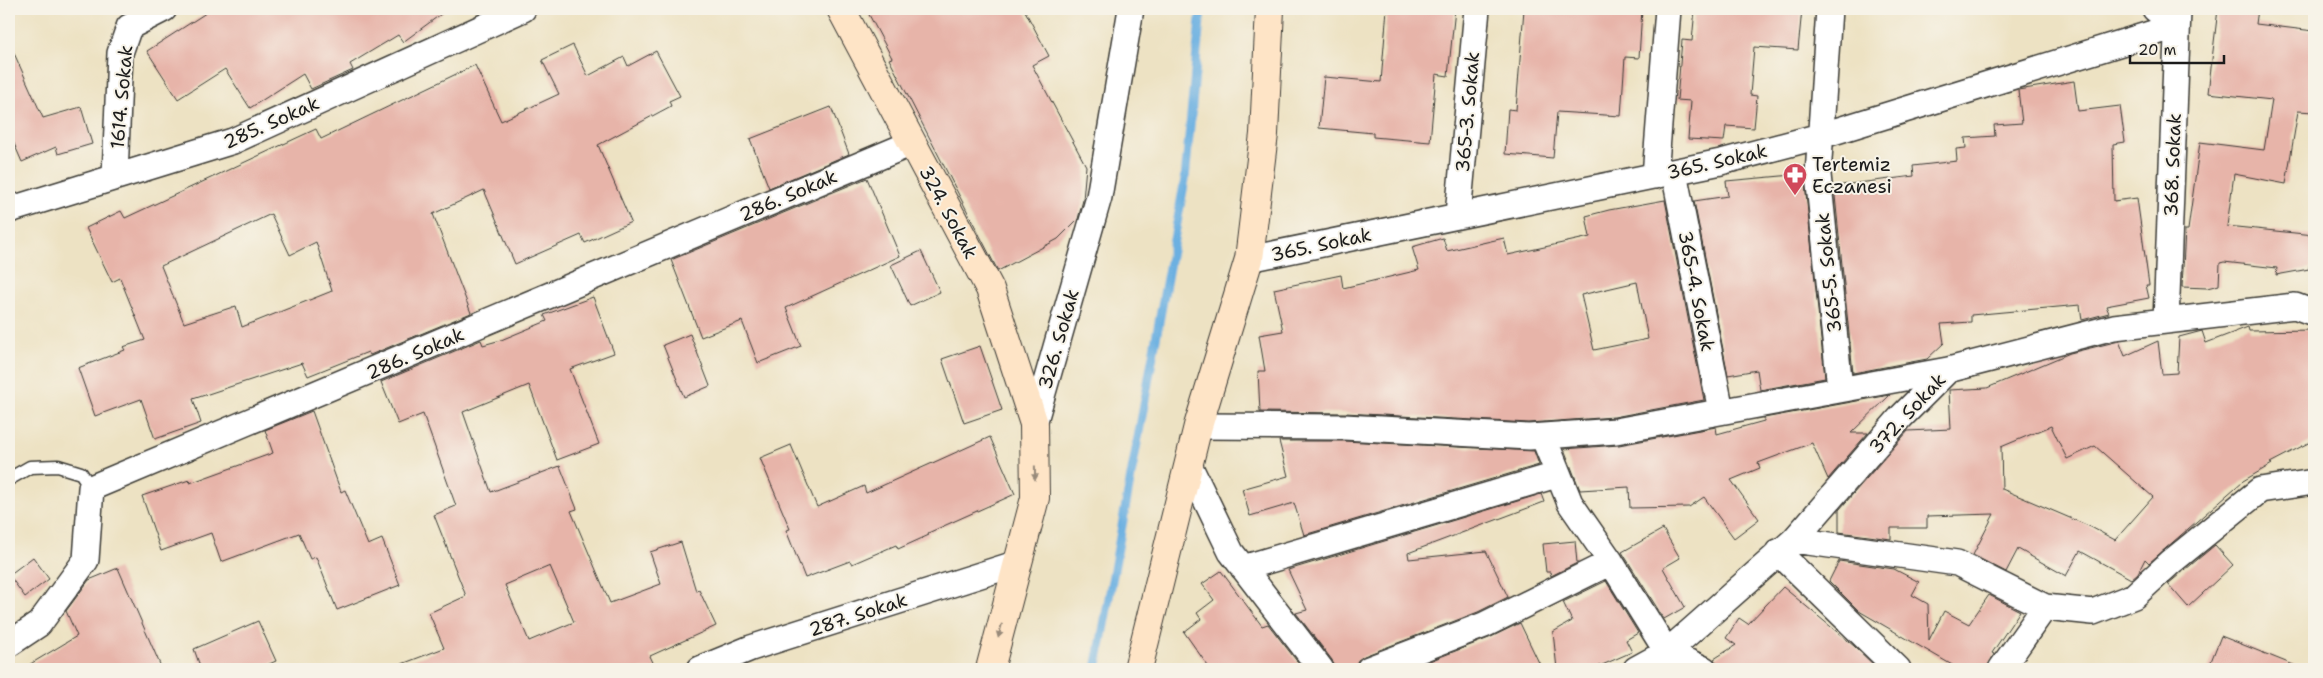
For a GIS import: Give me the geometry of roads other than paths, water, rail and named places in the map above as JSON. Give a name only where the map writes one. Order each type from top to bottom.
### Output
[{"type":"street","name":"285. Sokak","points":[[9,210],[233,141],[523,9]]},
{"type":"street","name":"324. Sokak","points":[[841,9],[990,289],[1034,424]]},
{"type":"street","name":"326. Sokak","points":[[990,669],[1035,498],[1034,424],[1099,197],[1131,9]]},
{"type":"street","points":[[1138,669],[1198,426],[1249,259],[1264,134],[1270,9]]},
{"type":"street","name":"365-3. Sokak","points":[[1458,215],[1477,9]]},
{"type":"street","name":"365-4. Sokak","points":[[1668,9],[1664,174],[1721,411]]},
{"type":"street","name":"365-5. Sokak","points":[[1829,9],[1818,175],[1840,388]]},
{"type":"street","points":[[2155,9],[2177,17]]},
{"type":"street","name":"1614. Sokak","points":[[115,176],[120,53],[129,27],[155,11]]},
{"type":"street","name":"365. Sokak","points":[[1249,259],[1721,162],[1820,136],[2177,17]]},
{"type":"street","name":"368. Sokak","points":[[2166,321],[2177,17]]},
{"type":"street","name":"286. Sokak","points":[[91,488],[912,142]]},
{"type":"street","name":"372. Sokak","points":[[1636,669],[1666,652],[1786,546],[1901,417],[1948,370],[2114,327],[2295,306],[2314,313]]},
{"type":"street","points":[[1198,426],[1344,428],[1543,436],[1616,431],[1840,388],[1948,370]]},
{"type":"street","points":[[1543,436],[1570,503],[1611,562],[1666,652],[1704,669]]},
{"type":"street","points":[[1189,465],[1231,552],[1321,669]]},
{"type":"street","points":[[1243,568],[1558,473]]},
{"type":"street","points":[[1786,546],[1957,563],[2045,606],[2093,612],[2134,596],[2170,562],[2260,490],[2314,482]]},
{"type":"street","points":[[9,644],[39,624],[86,560],[91,488]]},
{"type":"street","points":[[1786,546],[1898,669]]},
{"type":"street","points":[[1369,669],[1484,625],[1611,562]]},
{"type":"street","name":"287. Sokak","points":[[700,669],[751,648],[1018,563]]},
{"type":"street","points":[[2001,669],[2045,606]]},
{"type":"lane","points":[[9,479],[30,467],[58,466],[82,473],[91,488]]},
{"type":"waterway","points":[[1096,669],[1185,179],[1201,9]]},
{"type":"place","name":"Tertemiz Eczanesi","points":[[1795,196]]}]
